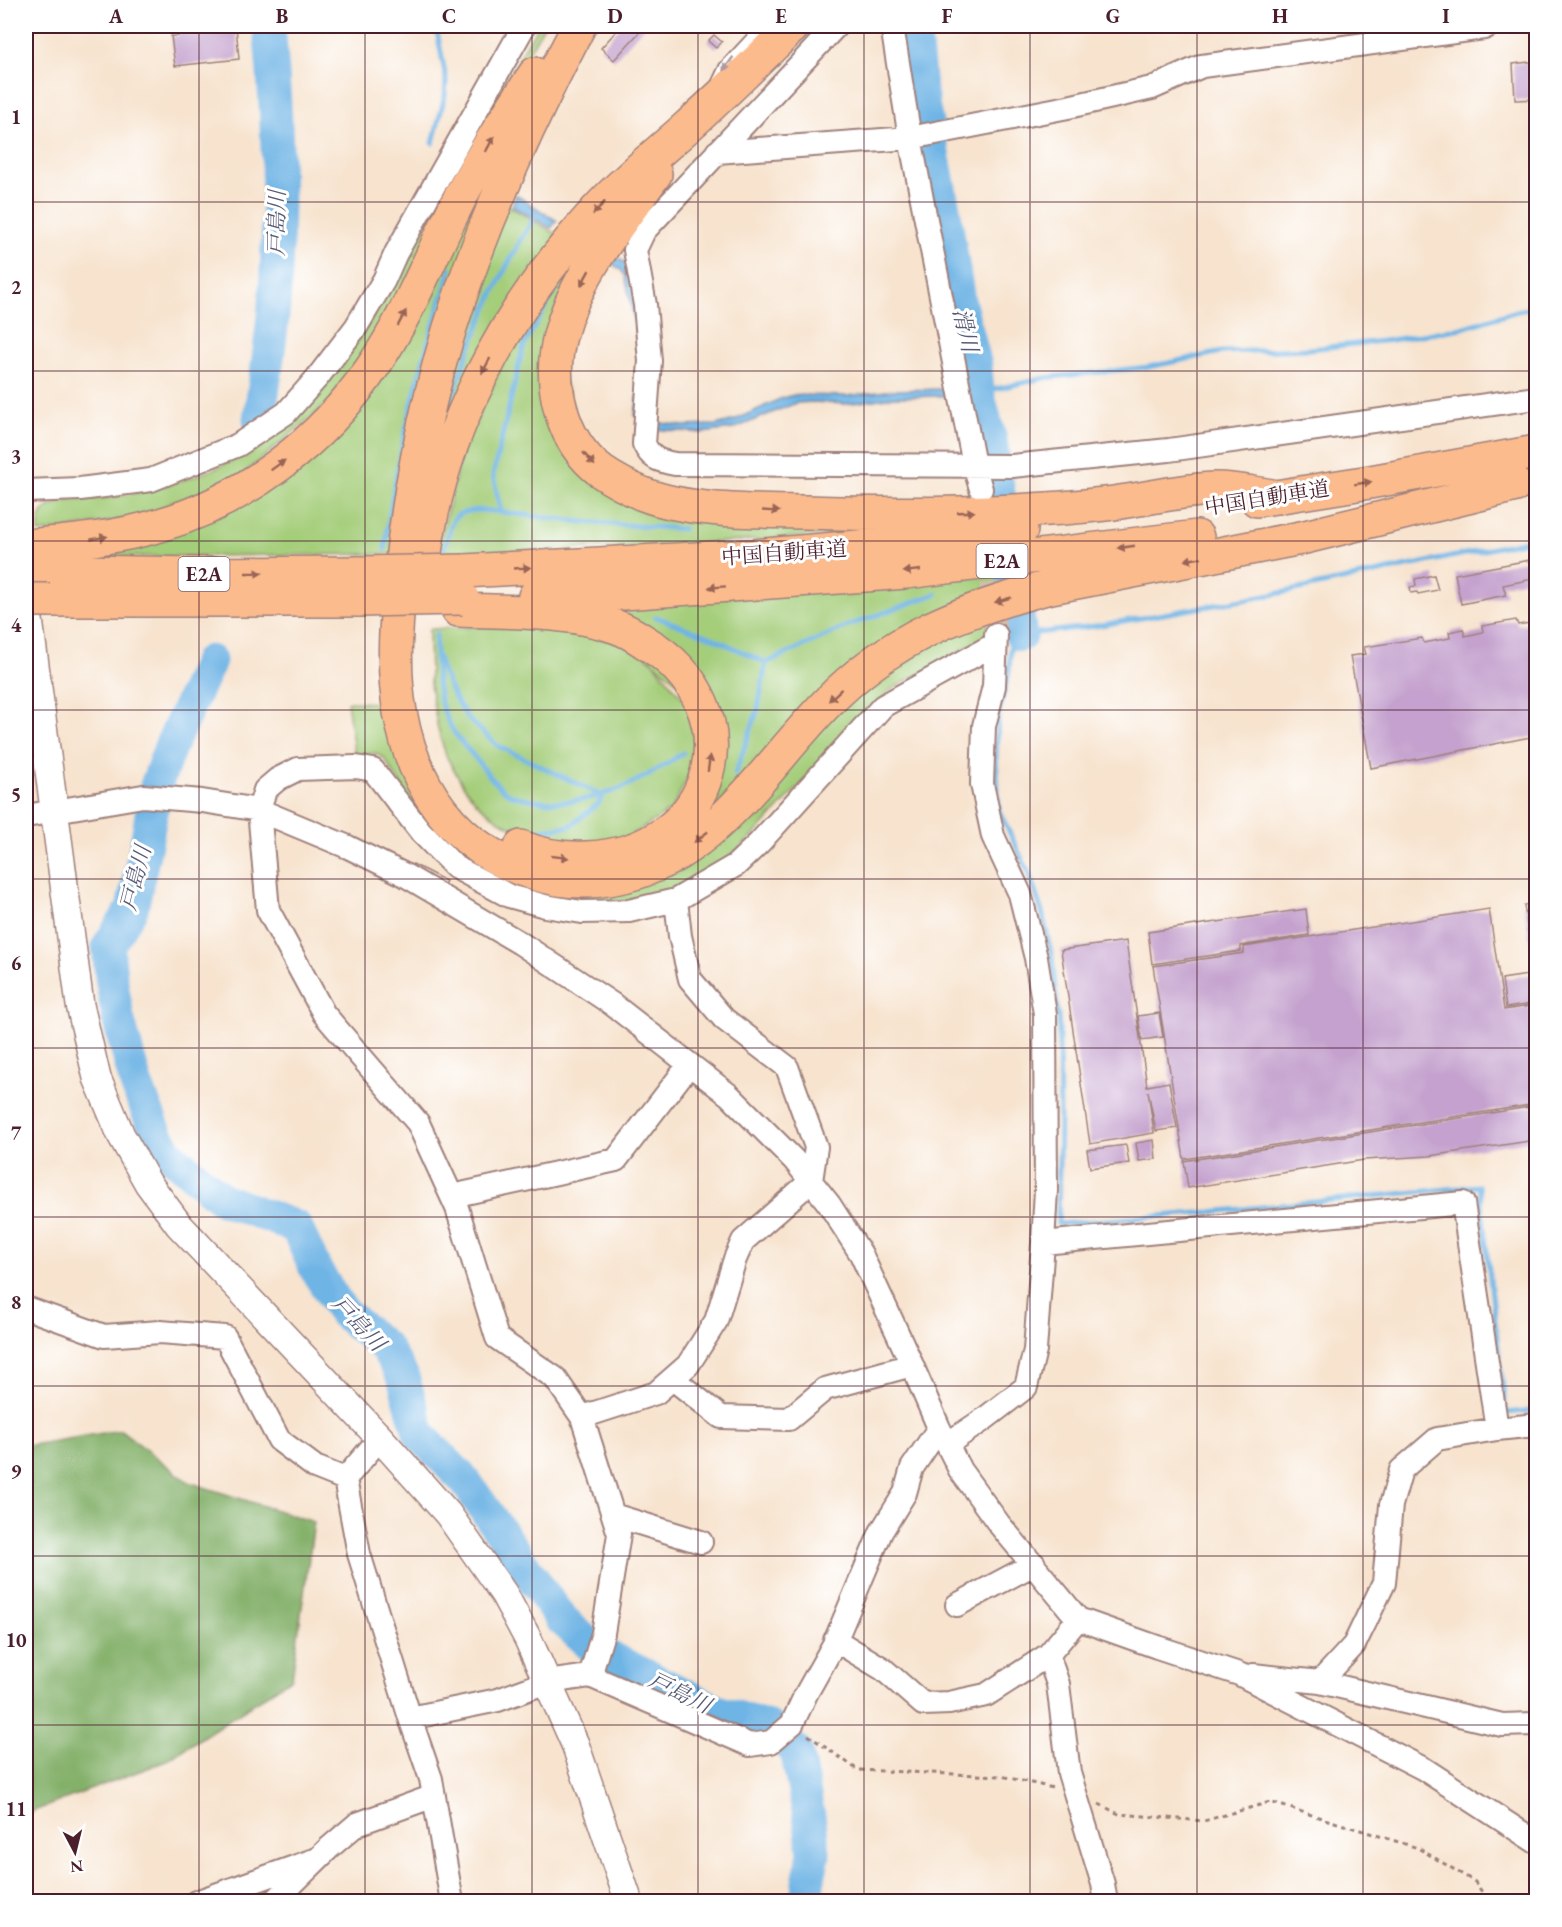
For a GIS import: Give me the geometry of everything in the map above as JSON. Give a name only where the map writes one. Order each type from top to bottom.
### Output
[{"type":"highway","points":[[35,576],[89,540],[160,525],[194,513],[259,478],[291,456],[320,431],[373,368],[395,332],[464,190],[495,135],[545,59],[570,26]]},
{"type":"highway","points":[[579,26],[519,148],[469,272],[430,400],[411,497],[400,573],[395,636],[397,689],[400,711],[412,757],[433,800],[447,818],[464,836],[502,862],[548,879],[595,882],[620,878],[663,862],[704,835],[739,803],[827,703],[852,679],[904,642],[934,625],[967,612],[1046,588],[1301,538],[1526,483]]},
{"type":"highway","points":[[461,593],[523,612],[561,616],[617,627],[659,650],[677,666],[701,700],[707,721],[710,757],[706,777],[699,793],[675,824],[658,838],[640,848],[621,854],[575,858],[553,857],[531,851],[491,830],[461,803],[449,787],[435,757],[421,701],[417,642],[424,558],[438,488],[450,450],[479,380],[515,316],[570,241],[598,208],[793,26]]},
{"type":"highway","points":[[696,118],[596,258],[580,286],[560,333],[555,374],[563,418],[579,446],[601,471],[646,495],[671,501],[720,508],[783,512],[930,514],[1019,510],[1104,504],[1213,489],[1278,497]]},
{"type":"highway","name":"中国自動車道","points":[[461,593],[729,557],[905,543],[1068,525],[1278,497],[1536,452]]},
{"type":"highway","name":"中国自動車道","points":[[35,576],[105,601],[359,594],[597,595],[906,572],[1115,548],[1375,510],[1526,483]]},
{"type":"highway","name":"中国自動車道","points":[[35,576],[193,574],[359,594]]},
{"type":"street","points":[[26,491],[80,489],[151,480],[238,445],[286,413],[317,378],[356,327],[524,26]]},
{"type":"street","points":[[836,26],[644,231],[635,250],[645,305],[650,362],[644,444],[648,453],[656,460],[675,464],[1012,466],[1169,450],[1536,398]]},
{"type":"street","points":[[892,26],[910,138],[974,465],[981,489]]},
{"type":"street","points":[[717,152],[910,138],[1152,88],[1202,66],[1488,26]]},
{"type":"street","points":[[35,576],[54,811],[80,1005],[97,1078],[121,1135],[148,1183],[178,1225],[380,1438],[448,1514],[504,1594],[528,1639],[575,1744],[629,1902]]},
{"type":"street","points":[[410,1718],[498,1700],[547,1682],[592,1670],[624,1692],[750,1745],[782,1733],[835,1640],[881,1532],[904,1493],[912,1468],[943,1436],[983,1420],[1026,1387],[1035,1350],[1043,1243],[1046,1168],[1045,1014],[1036,958],[1020,894],[993,836],[982,784],[984,726],[994,686],[996,639],[884,706],[759,843],[736,865],[676,900],[628,911],[582,912],[545,906],[510,896],[455,867],[421,832],[373,770],[356,767],[298,769],[278,779],[265,790],[259,810],[268,910],[324,1014],[418,1123],[458,1208],[497,1338],[555,1378],[582,1417],[619,1534],[603,1633],[592,1670]]},
{"type":"street","points":[[26,816],[143,796],[202,801],[259,810],[348,847],[403,874],[520,943],[612,1004],[729,1095],[794,1160],[830,1204],[861,1254],[960,1470],[985,1506],[1078,1619],[1239,1674],[1424,1769],[1536,1842]]},
{"type":"street","points":[[582,1417],[656,1393],[688,1365],[716,1321],[735,1259],[743,1241],[811,1180],[816,1147],[787,1067],[724,1019],[690,979],[680,936],[676,900]]},
{"type":"street","points":[[452,1196],[616,1160],[689,1065]]},
{"type":"street","points":[[1043,1243],[1463,1203],[1497,1429]]},
{"type":"street","points":[[26,1308],[104,1336],[160,1332],[225,1337],[279,1440],[315,1467],[345,1479]]},
{"type":"street","points":[[673,1379],[721,1417],[789,1419],[825,1389],[912,1365]]},
{"type":"street","points":[[1320,1682],[1354,1645],[1384,1582],[1391,1505],[1401,1470],[1437,1439],[1536,1425]]},
{"type":"street","points":[[345,1479],[380,1438]]},
{"type":"street","points":[[345,1479],[359,1554],[431,1779],[452,1902]]},
{"type":"street","points":[[613,1515],[701,1542]]},
{"type":"street","points":[[957,1605],[1034,1564]]},
{"type":"street","points":[[835,1640],[883,1669],[923,1704],[949,1702],[986,1695],[1048,1655],[1078,1619]]},
{"type":"street","points":[[1048,1655],[1058,1684],[1068,1773],[1103,1884],[1106,1902]]},
{"type":"street","points":[[1239,1674],[1320,1682],[1502,1725],[1536,1724]]},
{"type":"street","points":[[274,1902],[357,1824],[434,1796]]},
{"type":"street","points":[[196,1902],[319,1858]]},
{"type":"lane","points":[[696,118],[724,67],[763,26]]},
{"type":"path","points":[[782,1733],[858,1770],[1001,1776],[1075,1792],[1119,1814],[1204,1821],[1270,1802],[1418,1848],[1475,1882],[1489,1902]]},
{"type":"green space","points":[[538,26],[544,26],[473,147],[389,316],[330,401],[242,475],[155,514],[39,533],[40,517],[44,511],[57,503],[127,495],[168,485],[229,462],[262,443],[319,391],[364,332],[384,300],[475,134]]},
{"type":"green space","points":[[524,108],[392,554],[96,557],[70,553],[282,476]]},
{"type":"green space","points":[[507,205],[560,236],[430,449],[455,348]]},
{"type":"green space","points":[[586,241],[548,330],[597,484],[952,521],[834,534],[735,541],[437,553],[462,451],[513,342]]},
{"type":"green space","points":[[1034,572],[1059,572],[957,602],[700,825],[720,717],[587,608]]},
{"type":"green space","points":[[987,615],[988,629],[985,637],[890,690],[751,838],[722,863],[671,892],[634,900],[605,902],[568,901],[520,890],[473,867],[442,842],[413,804],[384,758],[375,753],[355,757],[347,702],[386,703],[435,823],[609,891],[858,687]]},
{"type":"green space","points":[[546,627],[621,643],[650,658],[693,711],[696,762],[671,810],[619,843],[541,842],[498,820],[477,803],[446,756],[437,725],[430,685],[429,629]]},
{"type":"green space","points":[[121,1430],[188,1482],[314,1522],[292,1678],[166,1761],[26,1814],[26,1446]]},
{"type":"water","points":[[516,195],[557,221],[551,228],[512,206]]},
{"type":"water","points":[[617,257],[628,265],[640,316],[641,417],[635,416],[640,380],[636,330],[625,275],[613,265]]},
{"type":"water","points":[[945,389],[945,396],[894,397],[846,404],[796,403],[733,429],[701,433],[654,429],[655,422],[683,426],[716,425],[735,420],[782,398],[794,395],[847,396],[894,390]]},
{"type":"building","points":[[199,26],[236,26],[239,59],[175,66],[171,36],[178,36],[178,32],[200,33]]},
{"type":"building","points":[[621,26],[645,26],[614,60],[601,48]]},
{"type":"building","points":[[1370,26],[1398,26],[1398,28],[1371,31]]},
{"type":"building","points":[[714,35],[722,42],[716,48],[708,41]]},
{"type":"building","points":[[1536,61],[1536,99],[1515,100],[1513,64]]},
{"type":"building","points":[[1530,560],[1533,579],[1503,585],[1506,595],[1461,604],[1455,574]]},
{"type":"building","points":[[1434,575],[1438,590],[1411,593],[1410,587],[1416,586],[1415,579]]},
{"type":"building","points":[[1516,620],[1518,625],[1536,622],[1536,736],[1371,768],[1350,656],[1366,654],[1364,647],[1422,638],[1424,643],[1450,638],[1449,632],[1463,629],[1465,636],[1483,632],[1482,626]]},
{"type":"building","points":[[413,864],[446,881],[443,886],[451,889],[447,898],[403,874]]},
{"type":"building","points":[[1536,903],[1536,971],[1535,971],[1524,905]]},
{"type":"building","points":[[1306,909],[1309,935],[1241,946],[1241,951],[1152,964],[1148,932]]},
{"type":"building","points":[[1489,909],[1504,1010],[1536,1005],[1536,1104],[1184,1159],[1153,966],[1244,953],[1244,947]]},
{"type":"building","points":[[1126,941],[1147,1086],[1169,1082],[1177,1128],[1156,1131],[1148,1091],[1154,1133],[1090,1144],[1061,950]]},
{"type":"building","points":[[1534,974],[1536,1003],[1506,1008],[1502,979]]},
{"type":"building","points":[[1159,1013],[1163,1037],[1142,1040],[1138,1016]]},
{"type":"building","points":[[1536,1106],[1536,1140],[1429,1156],[1364,1160],[1188,1188],[1184,1161]]},
{"type":"building","points":[[1154,1140],[1156,1159],[1139,1161],[1136,1143]]},
{"type":"building","points":[[1126,1145],[1129,1163],[1090,1168],[1087,1150]]},
{"type":"waterway","name":"戸島川","points":[[259,419],[273,319],[278,201],[275,95],[269,26]]},
{"type":"waterway","points":[[433,143],[445,95],[446,79],[436,26]]},
{"type":"waterway","name":"滑川","points":[[914,26],[920,88],[945,214],[959,301],[976,366],[978,393],[991,441],[1021,635]]},
{"type":"waterway","points":[[447,413],[486,310],[509,261],[536,214]]},
{"type":"waterway","points":[[385,549],[396,478],[411,407],[451,268]]},
{"type":"waterway","points":[[501,512],[493,475],[521,356],[525,343],[561,279]]},
{"type":"waterway","points":[[978,393],[1044,378],[1148,367],[1222,352],[1309,349],[1392,340],[1462,328],[1536,307]]},
{"type":"waterway","points":[[444,548],[454,519],[458,515],[483,510],[582,522],[683,529]]},
{"type":"waterway","points":[[1536,539],[1271,595],[1096,626],[1021,635],[1011,644],[1009,672],[998,717],[996,756],[999,811],[1029,873],[1042,912],[1052,957],[1059,1026],[1058,1224],[1479,1186],[1506,1413],[1536,1410]]},
{"type":"waterway","points":[[656,617],[713,638],[766,663],[847,626],[936,594]]},
{"type":"waterway","points":[[436,634],[437,682],[445,716],[459,740],[496,784],[511,795],[550,802],[590,798],[648,775],[683,753]]},
{"type":"waterway","points":[[438,657],[453,695],[468,719],[498,746],[601,795]]},
{"type":"waterway","name":"戸島川","points":[[210,661],[170,747],[156,786],[132,909],[108,946],[118,1018],[136,1084],[157,1135],[168,1153],[222,1199],[296,1227],[317,1272],[343,1312],[385,1347],[403,1377],[420,1435],[465,1481],[561,1619],[597,1651],[720,1712],[769,1727],[796,1751],[814,1853],[806,1902]]},
{"type":"waterway","points":[[735,774],[758,709],[766,663]]},
{"type":"waterway","points":[[534,831],[570,826],[599,803],[602,797]]},
{"type":"tunnel","points":[[987,550],[996,635]]}]
